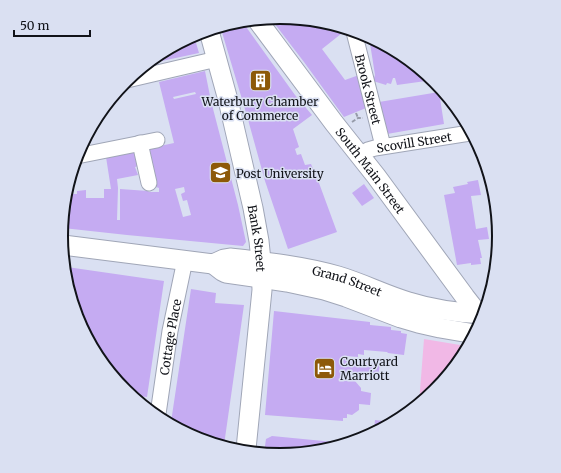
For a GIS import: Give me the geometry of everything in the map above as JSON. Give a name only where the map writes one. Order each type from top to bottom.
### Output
[{"type":"main road","name":"South Main Street","points":[[260,25],[479,312]]},
{"type":"main road","name":"Bank Street","points":[[210,36],[228,100],[253,208],[262,270],[262,290],[246,446]]},
{"type":"main road","name":"Grand Street","points":[[68,246],[213,264],[226,273],[300,267],[334,275],[365,285],[424,307],[478,315]]},
{"type":"main road","name":"Grand Street","points":[[262,270],[287,282],[324,290],[418,323],[470,333]]},
{"type":"street","name":"Brook Street","points":[[355,37],[383,146]]},
{"type":"street","points":[[154,68],[217,60]]},
{"type":"street","name":"Scovill Street","points":[[359,155],[372,148],[467,134]]},
{"type":"street","points":[[84,155],[157,140]]},
{"type":"street","points":[[140,143],[149,183]]},
{"type":"street","name":"Cottage Place","points":[[159,410],[170,331],[185,260]]},
{"type":"path","points":[[356,113],[358,118]]},
{"type":"path","points":[[348,126],[358,118],[364,117]]},
{"type":"shaded area","points":[[424,339],[463,346],[440,377],[419,397]]},
{"type":"building","points":[[275,24],[294,24],[322,28],[342,33],[322,49],[345,80],[359,75],[366,108],[344,117]]},
{"type":"building","points":[[246,27],[295,95],[312,115],[293,129],[299,147],[295,149],[297,155],[301,154],[305,165],[311,164],[337,232],[288,249],[265,181],[222,32]]},
{"type":"building","points":[[196,42],[199,53],[160,61],[174,52]]},
{"type":"building","points":[[370,44],[387,52],[399,60],[425,81],[397,85],[395,78],[393,78],[391,84],[387,83],[386,85],[373,81],[375,75]]},
{"type":"building","points":[[205,71],[211,101],[238,205],[246,242],[243,246],[68,229],[72,194],[77,194],[77,191],[86,190],[86,198],[104,198],[104,189],[111,189],[106,157],[138,150],[142,165],[135,167],[138,175],[117,179],[117,220],[120,220],[120,189],[159,192],[159,188],[156,187],[154,172],[146,149],[174,143],[159,82]],"holes":[[[195,92],[196,94],[174,99],[173,97]],[[184,187],[185,192],[181,194],[183,201],[187,200],[191,215],[183,217],[175,189]]]},
{"type":"building","points":[[437,92],[440,95],[444,124],[387,134],[379,102]]},
{"type":"building","points":[[478,180],[481,195],[471,196],[476,229],[487,227],[489,239],[478,240],[482,258],[480,258],[481,264],[471,265],[471,263],[457,265],[444,195],[455,193],[453,187]]},
{"type":"building","points":[[364,184],[374,198],[362,206],[352,193]]},
{"type":"building","points":[[71,268],[164,281],[147,397],[140,396],[130,387],[112,366],[96,343],[79,305]]},
{"type":"building","points":[[191,289],[216,293],[215,303],[244,305],[224,442],[199,433],[171,419]]},
{"type":"building","name":"Courtyard Marriott","points":[[274,311],[370,322],[370,325],[391,327],[391,330],[401,331],[401,333],[407,334],[404,355],[364,350],[364,355],[358,354],[358,357],[346,356],[346,360],[380,364],[378,376],[346,372],[345,377],[355,378],[355,381],[361,388],[361,391],[371,393],[370,405],[359,404],[359,410],[352,415],[347,414],[347,418],[343,418],[343,421],[265,415]]},
{"type":"building","points":[[375,420],[386,421],[374,427]]},
{"type":"building","points":[[272,436],[335,442],[294,449],[267,449],[265,449],[266,439]]},
{"type":"place","name":"Waterbury Chamber of Commerce","points":[[260,80]]},
{"type":"place","name":"Post University","points":[[220,173]]},
{"type":"place","name":"Courtyard Marriott","points":[[324,368]]}]
